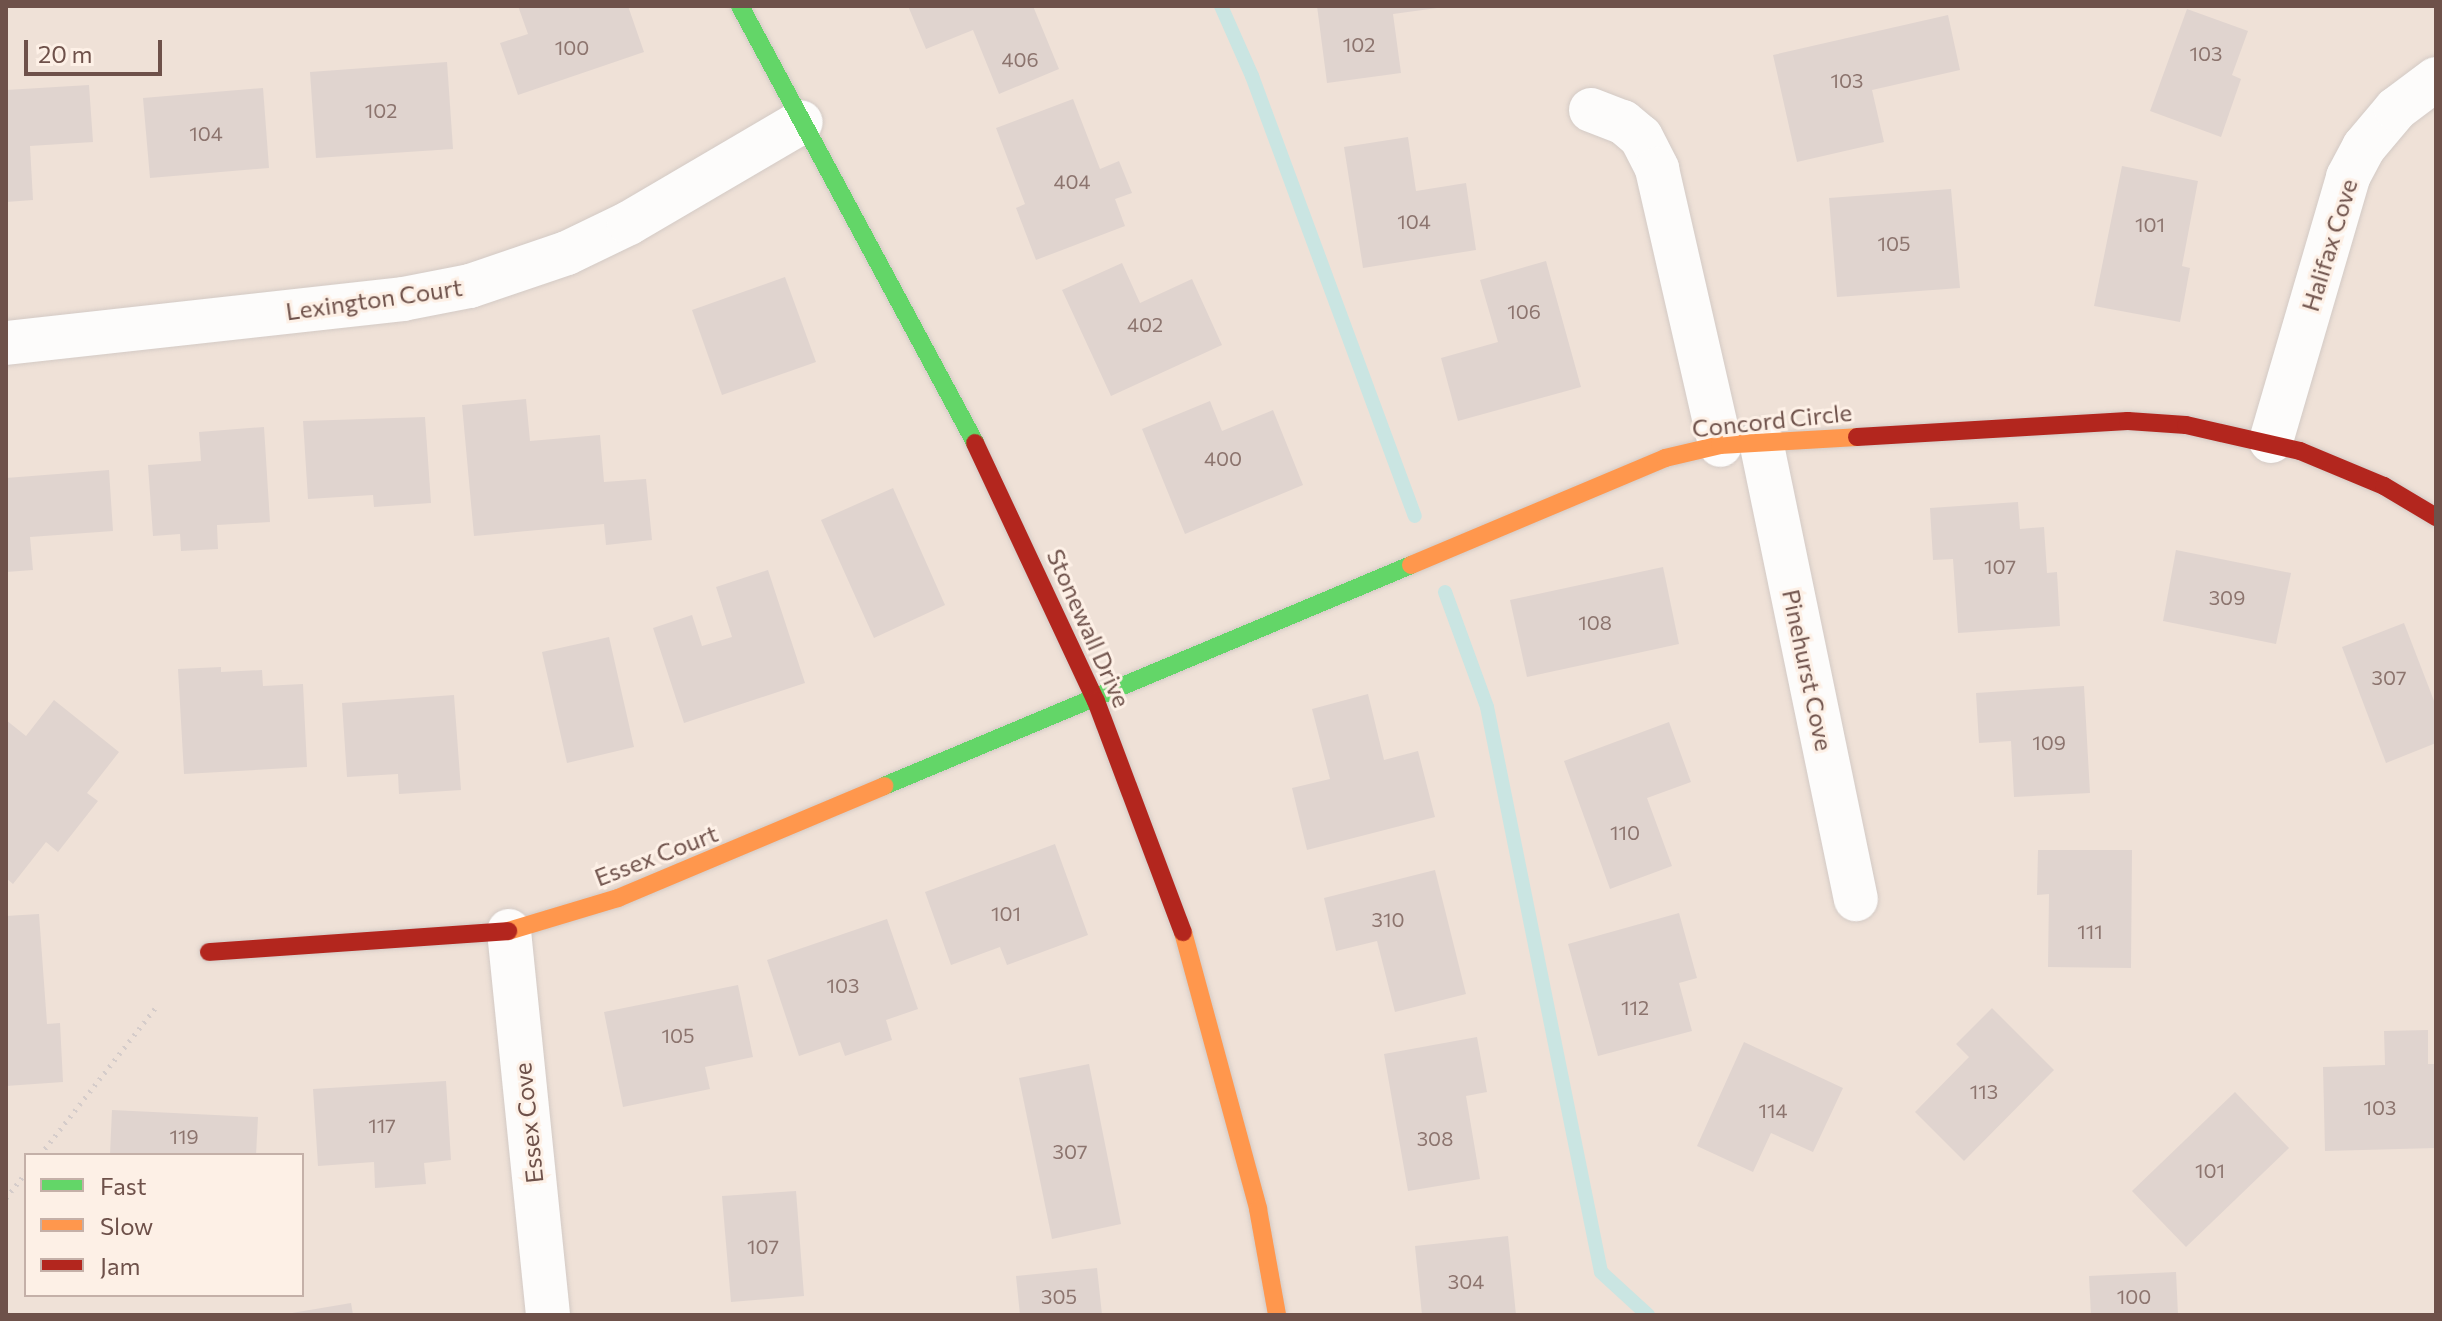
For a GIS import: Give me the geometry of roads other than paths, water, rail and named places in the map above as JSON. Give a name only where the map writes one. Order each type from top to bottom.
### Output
[{"type":"street","name":"Stonewall Drive","points":[[740,6],[961,415],[1043,579],[1096,701],[1154,843],[1202,988],[1258,1209],[1277,1315]]},
{"type":"street","name":"Halifax Cove","points":[[2271,441],[2348,177],[2364,147],[2396,109],[2436,79]]},
{"type":"street","name":"Pinehurst Cove","points":[[1591,110],[1623,122],[1641,137],[1657,169],[1741,443],[1856,899]]},
{"type":"street","name":"Lexington Court","points":[[6,343],[403,299],[470,286],[567,253],[629,223],[801,122]]},
{"type":"street","name":"Concord Circle","points":[[1096,701],[1665,458],[1741,443],[2128,421],[2271,441],[2384,486],[2436,517]]},
{"type":"street","name":"Essex Court","points":[[209,952],[509,931],[618,898],[1096,701]]},
{"type":"street","name":"Essex Cove","points":[[509,931],[548,1315]]},
{"type":"waterway","points":[[1221,6],[1252,76],[1415,516]]},
{"type":"waterway","points":[[1445,592],[1487,707],[1601,1272],[1648,1315]]}]
